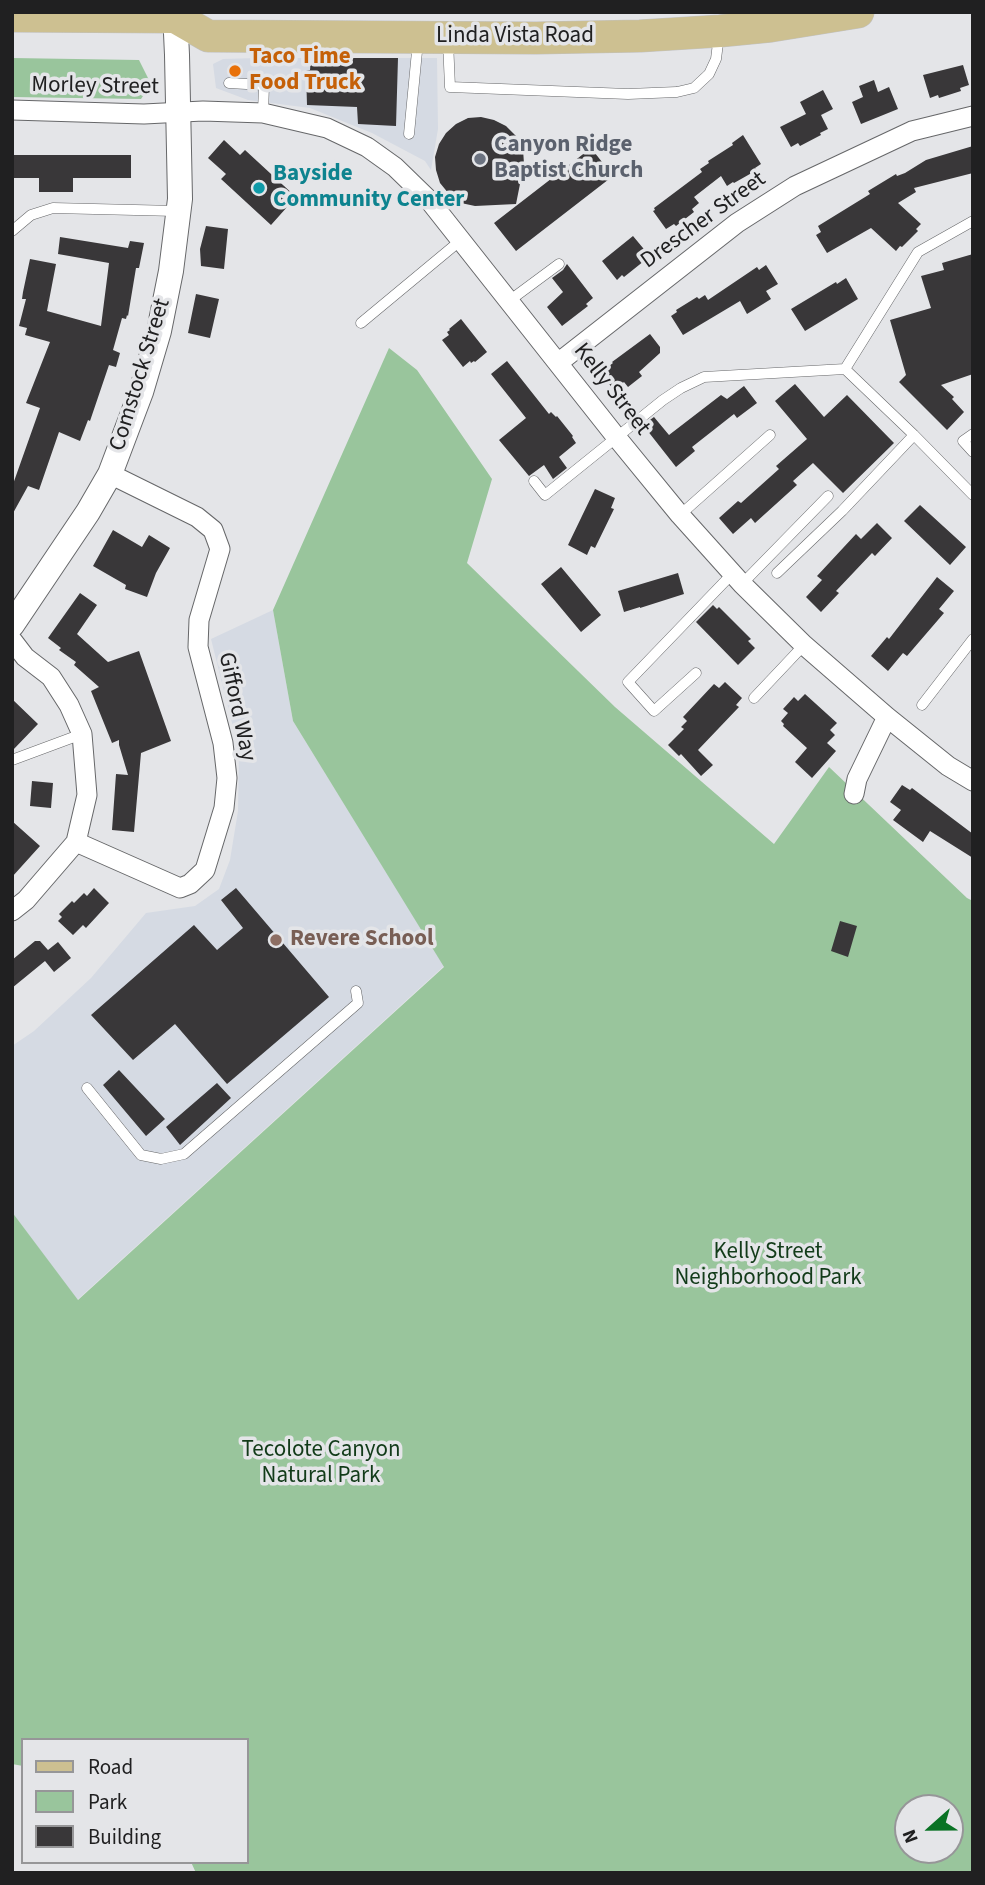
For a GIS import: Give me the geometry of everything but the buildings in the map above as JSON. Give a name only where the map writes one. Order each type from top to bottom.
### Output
[{"type":"main road","name":"Linda Vista Road","points":[[12,16],[177,14],[208,36],[536,38],[720,31],[858,12]]},
{"type":"street","name":"Comstock Street","points":[[12,625],[88,512],[110,474],[141,392],[159,331],[171,271],[180,199],[177,14]]},
{"type":"street","name":"Morley Street","points":[[12,110],[145,114],[178,112]]},
{"type":"street","name":"Kelly Street","points":[[178,112],[262,113],[327,128],[367,147],[395,167],[429,200],[617,438],[737,579],[804,645],[887,717],[948,766],[973,781]]},
{"type":"street","name":"Drescher Street","points":[[558,363],[737,223],[795,186],[912,131],[973,116]]},
{"type":"street","name":"Gifford Way","points":[[76,842],[180,888],[190,884],[205,870],[224,808],[227,778],[223,743],[198,647],[199,620],[220,549],[213,530],[197,517],[110,474]]},
{"type":"street","points":[[12,640],[25,657],[51,677],[69,705],[82,734],[88,795],[76,842],[26,900],[12,911]]},
{"type":"street","points":[[854,794],[857,779],[887,717]]},
{"type":"lane","points":[[433,37],[450,87],[628,94],[677,92],[694,88],[709,74],[716,59],[720,31]]},
{"type":"lane","points":[[409,134],[433,37]]},
{"type":"lane","points":[[229,83],[264,85],[262,113]]},
{"type":"lane","points":[[15,226],[31,215],[53,208],[178,211]]},
{"type":"lane","points":[[845,369],[918,252],[973,221]]},
{"type":"lane","points":[[361,323],[461,240]]},
{"type":"lane","points":[[509,300],[559,264]]},
{"type":"lane","points":[[534,481],[545,495],[672,394],[704,377],[845,369],[973,495]]},
{"type":"lane","points":[[973,434],[963,441],[973,452]]},
{"type":"lane","points":[[680,515],[770,435]]},
{"type":"lane","points":[[777,573],[842,511],[914,435]]},
{"type":"lane","points":[[696,673],[654,711],[628,682],[828,496]]},
{"type":"lane","points":[[922,705],[973,639]]},
{"type":"lane","points":[[754,698],[804,645]]},
{"type":"lane","points":[[12,760],[82,734]]},
{"type":"lane","points":[[87,1088],[141,1155],[161,1159],[184,1154],[358,1003],[356,991]]},
{"type":"shaded area","points":[[437,58],[438,129],[431,170],[425,161],[372,133],[310,108],[248,100],[216,88],[213,64],[223,59]]},
{"type":"shaded area","name":"Revere School","points":[[273,610],[293,721],[444,966],[77,1300],[12,1212],[12,1046],[34,1031],[91,978],[146,913],[195,906],[219,889],[230,860],[238,811],[239,751],[211,639]]},
{"type":"green space","points":[[12,58],[139,60],[149,80],[141,99],[12,97]]},
{"type":"green space","name":"Tecolote Canyon Natural Park","points":[[389,348],[417,370],[492,479],[467,563],[615,707],[774,844],[829,767],[973,901],[973,1873],[196,1873],[192,1864],[248,1864],[248,1738],[21,1738],[21,1766],[12,1764],[12,1212],[78,1300],[444,967],[293,721],[273,610]]},
{"type":"place","name":"Taco Time Food Truck","points":[[235,71]]},
{"type":"place","name":"Canyon Ridge Baptist Church","points":[[480,159]]},
{"type":"place","name":"Bayside Community Center","points":[[259,188]]},
{"type":"place","name":"Revere School","points":[[276,940]]},
{"type":"park label","name":"Kelly Street Neighborhood Park","points":[[768,1266]]}]
